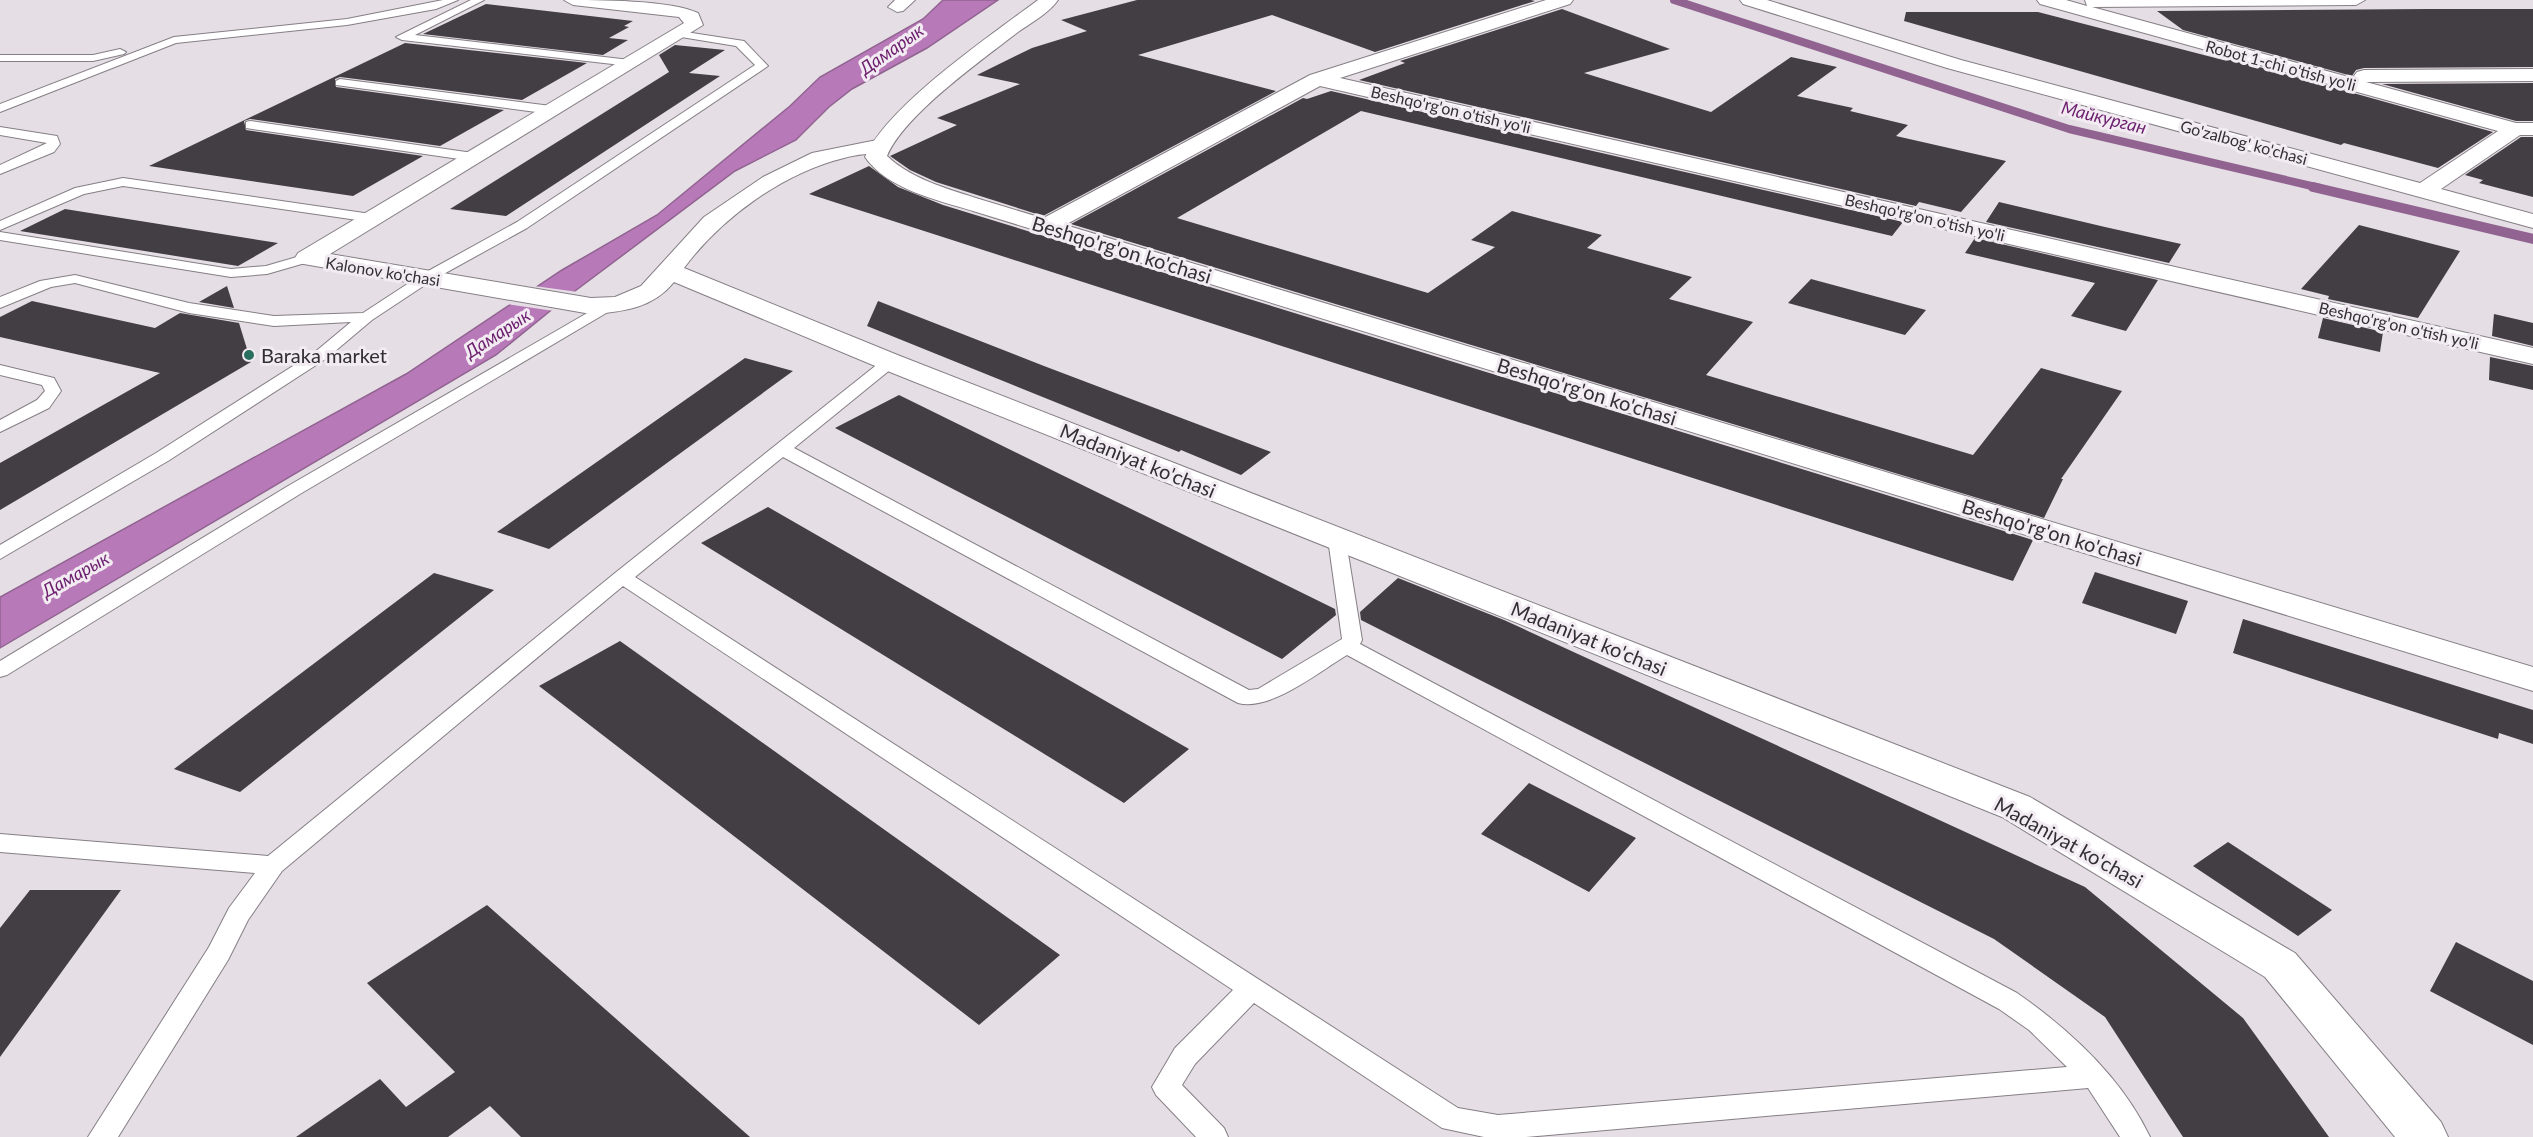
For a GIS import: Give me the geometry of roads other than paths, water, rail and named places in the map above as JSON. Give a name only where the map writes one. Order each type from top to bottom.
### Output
[{"type":"street","points":[[573,0],[684,12],[692,17],[694,25],[679,34]]},
{"type":"street","points":[[877,147],[913,109],[1049,0]]},
{"type":"street","name":"Beshqo'rg'on o'tish yo'li","points":[[1046,226],[1317,79],[1564,0]]},
{"type":"street","name":"Go'zalbog' ko'chasi","points":[[1749,0],[1954,64],[2533,221]]},
{"type":"street","points":[[2049,1],[2356,0]]},
{"type":"street","name":"Robot 1-chi o'tish yo'li","points":[[2049,1],[2524,129]]},
{"type":"street","name":"Kalonov ko'chasi","points":[[307,258],[679,34]]},
{"type":"street","points":[[2323,76],[2533,75]]},
{"type":"street","name":"Beshqo'rg'on o'tish yo'li","points":[[1317,79],[2533,356]]},
{"type":"street","points":[[2425,190],[2524,129]]},
{"type":"street","name":"Kalonov ko'chasi","points":[[307,258],[600,306],[646,294],[659,286],[688,244],[714,221],[783,175],[836,153],[877,147]]},
{"type":"street","name":"Beshqo'rg'on ko'chasi","points":[[877,147],[876,157],[879,162],[898,177],[1046,226],[2533,679]]},
{"type":"street","name":"Madaniyat ko'chasi","points":[[670,271],[890,362],[2016,807],[2280,965],[2424,1137]]},
{"type":"lane","points":[[0,58],[93,58],[174,40],[347,22],[436,6],[453,0]]},
{"type":"lane","points":[[479,0],[402,36],[630,63]]},
{"type":"lane","points":[[0,553],[162,457],[311,361],[367,317],[426,278],[522,225],[762,66],[740,43],[679,34]]},
{"type":"lane","points":[[0,108],[174,40]]},
{"type":"lane","points":[[340,83],[551,110]]},
{"type":"lane","points":[[250,125],[473,157]]},
{"type":"lane","points":[[0,131],[53,139],[54,144],[49,149],[0,170]]},
{"type":"lane","points":[[0,226],[80,191],[123,182],[371,218]]},
{"type":"lane","points":[[0,236],[231,273],[267,270],[307,258]]},
{"type":"lane","points":[[0,303],[34,287],[56,280],[75,279],[189,308],[274,321],[367,317]]},
{"type":"lane","points":[[0,670],[600,306]]},
{"type":"lane","points":[[102,1137],[219,953],[238,915],[273,865],[622,577],[890,362]]},
{"type":"lane","points":[[0,370],[48,382],[53,391],[44,404],[0,427]]},
{"type":"lane","points":[[782,449],[1246,698],[1263,696],[1347,646],[1352,640],[1338,539]]},
{"type":"lane","points":[[622,577],[1252,988],[1455,1128],[1498,1128],[2095,1076]]},
{"type":"lane","points":[[1347,646],[2001,997],[2038,1022],[2095,1076],[2136,1137]]},
{"type":"lane","points":[[0,843],[273,865]]},
{"type":"lane","points":[[1214,1137],[1166,1087],[1185,1056],[1252,988]]},
{"type":"water","name":"Дамарык","points":[[943,0],[998,0],[927,48],[852,89],[829,107],[796,140],[735,171],[571,294],[496,355],[0,648],[0,597],[406,374],[562,270],[657,215],[790,106],[820,77],[923,19]]},
{"type":"waterway","name":"Майкурган","points":[[1674,0],[2069,129],[2320,188]]},
{"type":"waterway","name":"Майкурган","points":[[2313,187],[2533,239]]},
{"type":"place","name":"Baraka market","points":[[249,355]]}]
